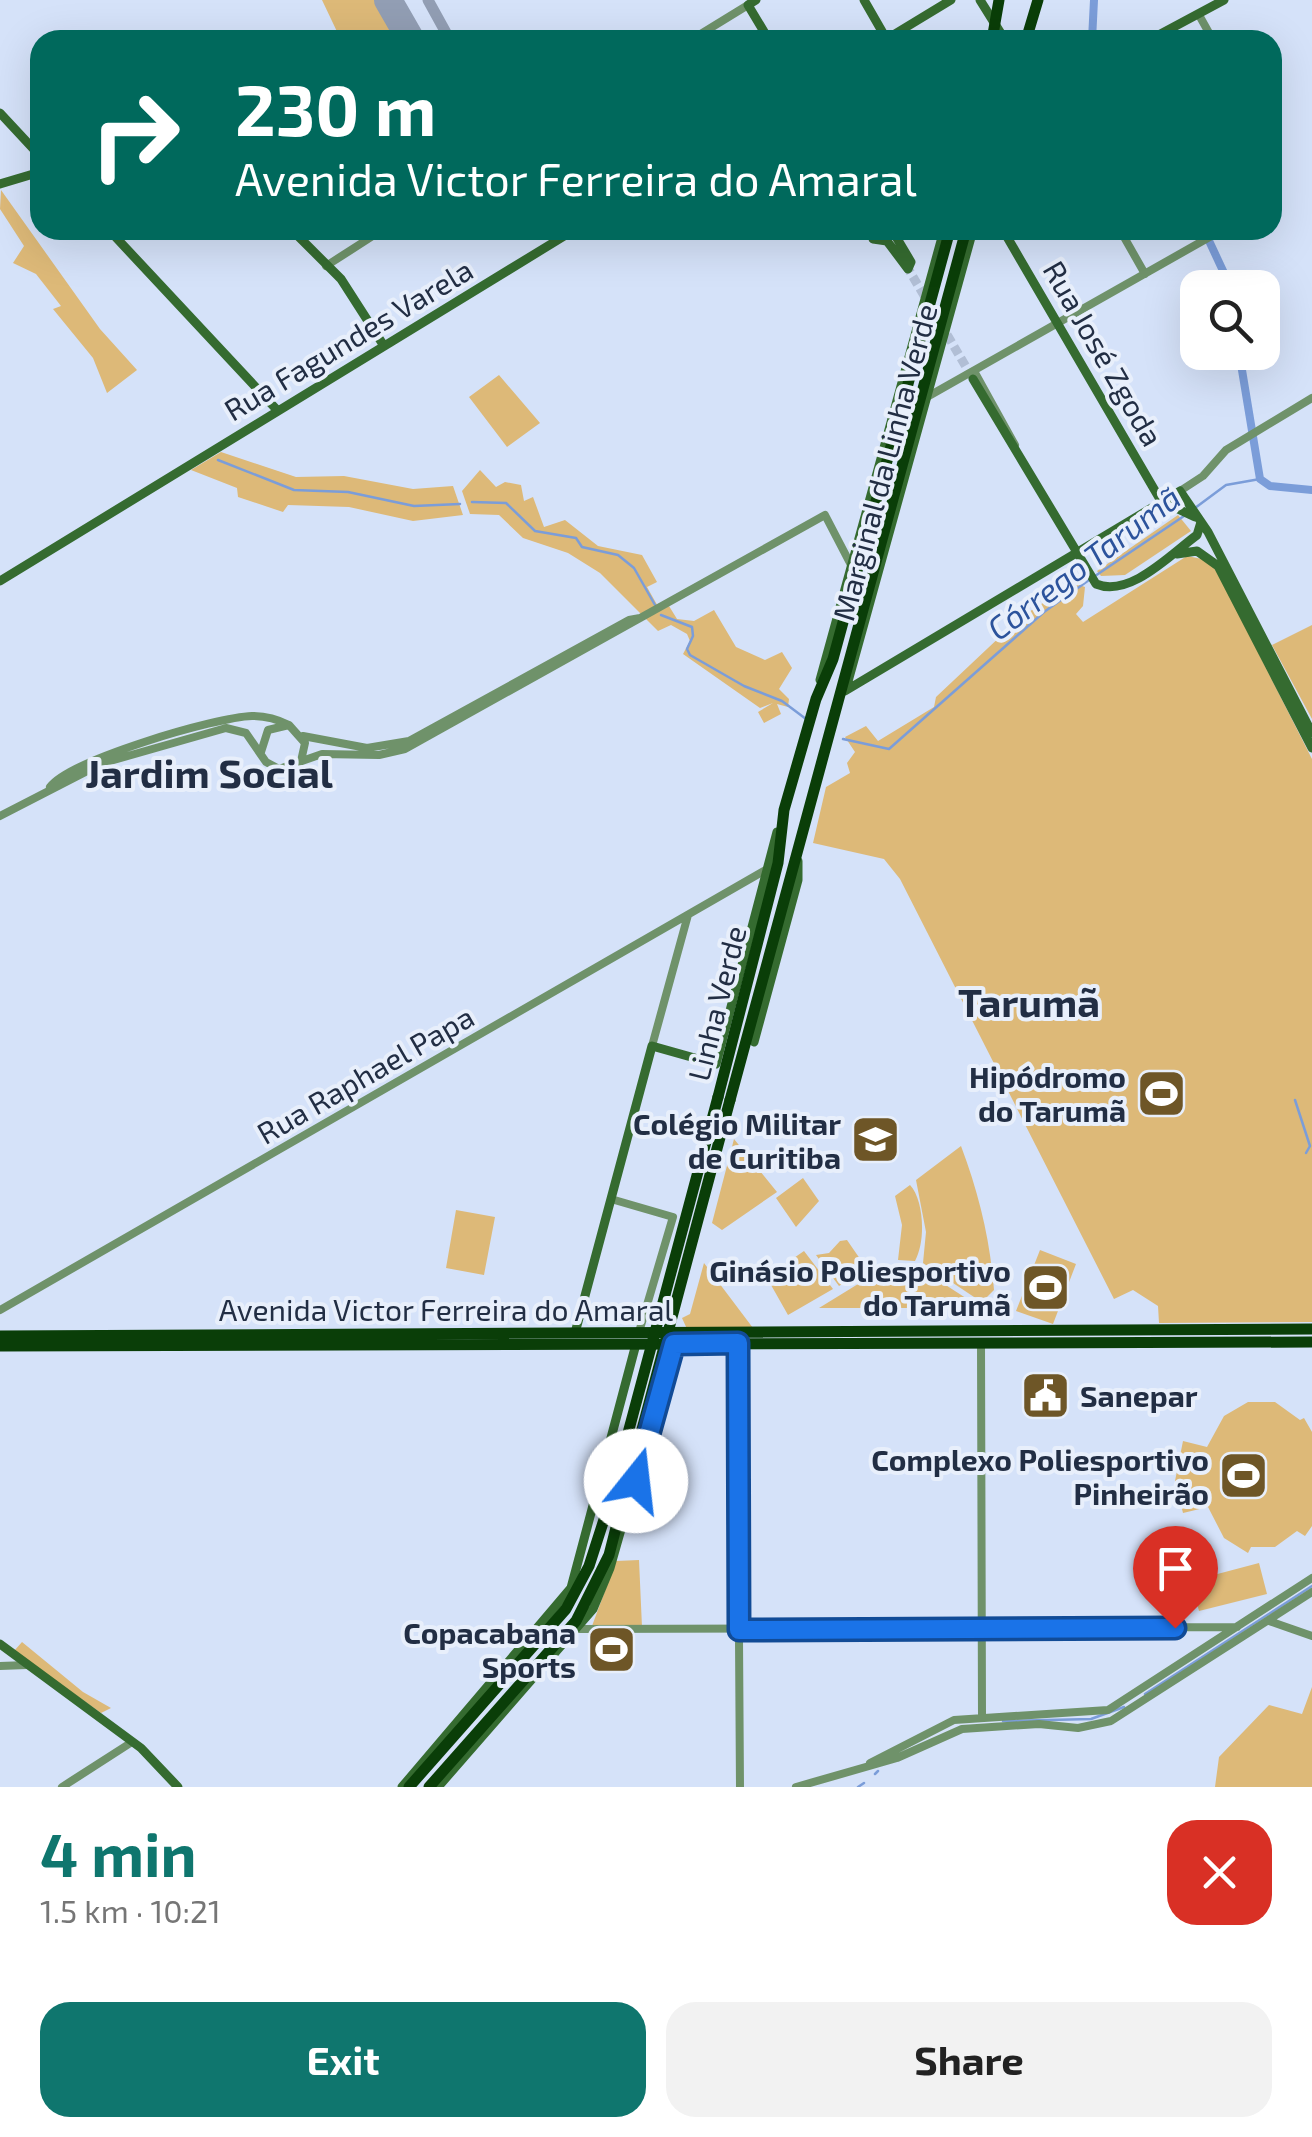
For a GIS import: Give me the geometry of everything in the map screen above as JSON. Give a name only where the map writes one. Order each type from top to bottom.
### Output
[{"type":"highway","points":[[993,30],[999,0]]},
{"type":"highway","points":[[1029,30],[1038,0]]},
{"type":"highway","name":"Linha Verde","points":[[429,1787],[569,1630],[595,1568],[615,1506],[723,1095],[778,863],[784,810],[816,699],[835,652],[944,240]]},
{"type":"highway","name":"Linha Verde","points":[[723,1095],[739,1068],[966,240]]},
{"type":"highway","points":[[907,355],[921,333]]},
{"type":"highway","points":[[907,446],[922,419]]},
{"type":"highway","points":[[739,1068],[754,1042]]},
{"type":"highway","points":[[716,1064],[723,1095]]},
{"type":"highway","name":"Avenida Victor Ferreira do Amaral","points":[[0,1346],[1287,1335],[1312,1328]]},
{"type":"highway","name":"Avenida Victor Ferreira do Amaral","points":[[0,1336],[575,1333],[674,1344],[941,1337]]},
{"type":"highway","name":"Avenida Victor Ferreira do Amaral","points":[[959,1337],[981,1342],[1271,1335]]},
{"type":"highway","name":"Avenida Victor Ferreira do Amaral","points":[[1287,1335],[1312,1342]]},
{"type":"highway","points":[[571,1588],[595,1568]]},
{"type":"highway","name":"Linha Verde","points":[[410,1787],[566,1609],[595,1568]]},
{"type":"highway","points":[[525,1657],[539,1628]]},
{"type":"main road","points":[[864,0],[880,30]]},
{"type":"main road","points":[[902,30],[950,0]]},
{"type":"main road","points":[[980,0],[999,30]]},
{"type":"main road","points":[[1169,30],[1224,0]]},
{"type":"main road","points":[[752,2],[765,30]]},
{"type":"main road","points":[[0,113],[30,145]]},
{"type":"main road","points":[[0,184],[30,173]]},
{"type":"main road","points":[[118,240],[278,411]]},
{"type":"main road","points":[[301,240],[342,278],[384,346]]},
{"type":"main road","name":"Rua Fagundes Varela","points":[[0,581],[558,240]]},
{"type":"main road","points":[[889,240],[904,261]]},
{"type":"main road","name":"Marginal da Linha Verde","points":[[816,699],[907,355],[944,240]]},
{"type":"main road","name":"Marginal da Linha Verde","points":[[840,705],[858,657],[966,240]]},
{"type":"main road","name":"Rua José Zgoda","points":[[1009,240],[1162,501]]},
{"type":"main road","points":[[971,375],[1090,578],[1109,588],[1124,586],[1199,533],[1194,515]]},
{"type":"main road","points":[[845,691],[874,670],[1180,491],[1312,733]]},
{"type":"main road","points":[[1162,501],[1194,515]]},
{"type":"main road","points":[[1166,559],[1193,550],[1215,562],[1312,748]]},
{"type":"main road","points":[[858,657],[858,670],[874,670]]},
{"type":"main road","name":"Linha Verde","points":[[716,1064],[784,810]]},
{"type":"main road","name":"Linha Verde","points":[[754,1042],[798,880],[798,860]]},
{"type":"main road","points":[[575,1333],[652,1046],[716,1064]]},
{"type":"main road","points":[[402,1787],[571,1588],[638,1338]]},
{"type":"main road","points":[[438,1787],[579,1630],[610,1568],[674,1344]]},
{"type":"main road","points":[[0,1644],[132,1742],[178,1787]]},
{"type":"street","points":[[707,30],[752,2]]},
{"type":"street","points":[[1198,15],[1207,30]]},
{"type":"street","points":[[326,266],[366,240]]},
{"type":"street","points":[[1126,240],[1145,274]]},
{"type":"street","points":[[927,397],[1203,240]]},
{"type":"street","points":[[1180,491],[1244,439],[1312,398]]},
{"type":"street","points":[[0,816],[84,764],[230,728],[246,733],[262,757],[279,769],[322,754],[379,755],[413,746],[824,515],[851,565]]},
{"type":"street","points":[[843,548],[854,551]]},
{"type":"street","points":[[142,749],[248,716],[289,725],[303,736],[346,748],[404,743],[629,620],[640,618]]},
{"type":"street","points":[[262,757],[264,736],[274,726],[289,725]]},
{"type":"street","points":[[300,762],[306,750],[303,736]]},
{"type":"street","name":"Rua Raphael Papa","points":[[0,1310],[768,868]]},
{"type":"street","points":[[752,878],[762,879],[764,885]]},
{"type":"street","points":[[652,1046],[688,914]]},
{"type":"street","points":[[611,1199],[673,1217],[638,1338]]},
{"type":"street","points":[[980,1727],[981,1342]]},
{"type":"street","points":[[738,1343],[740,1787]]},
{"type":"street","points":[[862,1768],[935,1726],[983,1715],[1097,1713],[1128,1698],[1312,1578]]},
{"type":"street","points":[[796,1787],[897,1758],[946,1734],[980,1727],[1085,1728],[1112,1721],[1312,1592]]},
{"type":"street","points":[[1280,1614],[1289,1628]]},
{"type":"street","points":[[1268,1622],[1312,1636]]},
{"type":"street","points":[[579,1630],[1237,1626]]},
{"type":"street","points":[[1214,1628],[1220,1637]]},
{"type":"street","points":[[0,1666],[27,1665]]},
{"type":"street","points":[[1128,1698],[1135,1708]]},
{"type":"street","points":[[62,1787],[132,1742]]},
{"type":"shaded area","points":[[322,0],[375,0],[392,30],[336,30]]},
{"type":"shaded area","points":[[1,190],[30,231],[30,240],[37,240],[100,329],[137,370],[107,393],[93,358],[53,309],[61,306],[36,274],[13,263],[24,246],[0,209]]},
{"type":"shaded area","points":[[499,375],[540,423],[507,447],[469,397]]},
{"type":"shaded area","points":[[221,452],[296,477],[344,476],[413,489],[453,486],[463,515],[413,521],[349,507],[288,505],[283,512],[238,497],[237,488],[191,470]]},
{"type":"shaded area","points":[[480,470],[496,487],[505,482],[521,485],[524,501],[533,497],[544,527],[565,520],[598,546],[642,555],[657,582],[647,587],[660,610],[669,606],[677,619],[694,621],[714,610],[736,647],[765,660],[782,652],[792,668],[779,689],[789,699],[788,707],[777,704],[781,714],[764,723],[758,712],[773,703],[760,708],[683,654],[690,641],[687,634],[671,625],[658,631],[600,573],[568,553],[523,538],[499,515],[470,514],[462,491]]},
{"type":"shaded area","points":[[1178,515],[1191,531],[1125,575],[1101,576],[1097,571]]},
{"type":"shaded area","name":"Hipódromo do Tarumã","points":[[1187,556],[1207,560],[1218,573],[1312,759],[1312,1322],[1159,1323],[1158,1306],[1133,1290],[1114,1299],[900,879],[884,859],[813,843],[826,787],[850,773],[847,763],[855,752],[845,737],[866,726],[878,741],[934,707],[936,697],[1021,617],[1074,583],[1085,587],[1083,606],[1076,614],[1083,622]]},
{"type":"shaded area","points":[[1312,625],[1312,719],[1272,645]]},
{"type":"shaded area","points":[[734,1139],[777,1192],[722,1230],[712,1223]]},
{"type":"shaded area","points":[[961,1146],[990,1253],[994,1290],[986,1298],[974,1297],[923,1263],[926,1232],[916,1180]]},
{"type":"shaded area","points":[[803,1178],[819,1201],[796,1227],[776,1198]]},
{"type":"shaded area","points":[[910,1185],[922,1221],[915,1261],[898,1260],[902,1225],[895,1196]]},
{"type":"shaded area","points":[[456,1210],[495,1217],[484,1275],[446,1268]]},
{"type":"shaded area","points":[[847,1240],[867,1269],[839,1286],[816,1255],[829,1253],[840,1241]]},
{"type":"shaded area","name":"Ginásio Poliesportivo do Tarumã","points":[[1040,1250],[1076,1264],[1053,1324],[1016,1311]]},
{"type":"shaded area","points":[[804,1251],[833,1289],[788,1315],[771,1285],[762,1280]]},
{"type":"shaded area","points":[[704,1263],[753,1328],[687,1329],[682,1318],[690,1314]]},
{"type":"shaded area","points":[[899,1268],[924,1271],[972,1302],[931,1308],[819,1308],[876,1273]]},
{"type":"shaded area","name":"Complexo Poliesportivo Pinheirão","points":[[1248,1402],[1275,1402],[1300,1420],[1304,1418],[1312,1432],[1312,1526],[1305,1536],[1297,1531],[1275,1547],[1251,1547],[1248,1553],[1224,1538],[1208,1507],[1183,1513],[1175,1481],[1183,1441],[1207,1447],[1224,1416]]},
{"type":"shaded area","points":[[639,1560],[642,1627],[592,1626],[616,1561]]},
{"type":"shaded area","points":[[1259,1563],[1267,1594],[1199,1611],[1191,1581]]},
{"type":"shaded area","points":[[22,1642],[83,1692],[111,1708],[101,1713],[14,1651]]},
{"type":"shaded area","points":[[1312,1687],[1312,1787],[1215,1787],[1219,1757],[1269,1705],[1302,1714]]},
{"type":"waterway","points":[[1092,30],[1094,0]]},
{"type":"waterway","points":[[1209,240],[1223,270]]},
{"type":"waterway","points":[[1242,370],[1260,479],[1270,486],[1312,490]]},
{"type":"waterway","name":"Córrego Tarumã","points":[[218,460],[294,490],[348,492],[414,506],[460,504]]},
{"type":"waterway","name":"Córrego Tarumã","points":[[1195,508],[1226,485],[1260,479]]},
{"type":"waterway","name":"Córrego Tarumã","points":[[472,502],[506,503],[535,531],[576,538],[582,547],[618,555],[634,568],[655,605]]},
{"type":"waterway","name":"Córrego Tarumã","points":[[1095,576],[1184,516]]},
{"type":"waterway","name":"Córrego Tarumã","points":[[843,739],[889,749],[1044,612],[1089,580]]},
{"type":"waterway","name":"Córrego Tarumã","points":[[661,615],[692,627],[687,649],[690,655],[744,686],[782,701],[806,719]]},
{"type":"waterway","points":[[1295,1100],[1310,1146],[1306,1153]]},
{"type":"waterway","points":[[1145,1694],[1312,1586]]},
{"type":"waterway","points":[[1003,1721],[1091,1719],[1124,1707]]},
{"type":"waterway","points":[[875,1774],[878,1771]]},
{"type":"waterway","points":[[858,1787],[864,1783]]},
{"type":"taxiway","points":[[428,0],[444,30]]},
{"type":"runway","points":[[388,0],[405,30]]},
{"type":"tunnel","points":[[906,265],[972,377]]},
{"type":"place","name":"Hipódromo do Tarumã","points":[[1161,1093]]},
{"type":"place","name":"Colégio Militar de Curitiba","points":[[876,1140]]},
{"type":"place","name":"Ginásio Poliesportivo do Tarumã","points":[[1046,1287]]},
{"type":"place","name":"Sanepar","points":[[1045,1395]]},
{"type":"place","name":"Complexo Poliesportivo Pinheirão","points":[[1244,1476]]},
{"type":"place","name":"Copacabana Sports","points":[[611,1649]]},
{"type":"district","name":"Jardim Social","points":[[209,772]]},
{"type":"district","name":"Tarumã","points":[[1029,1001]]},
{"type":"route","points":[[636,1481],[674,1344],[738,1343],[739,1630],[1175,1628]]}]
